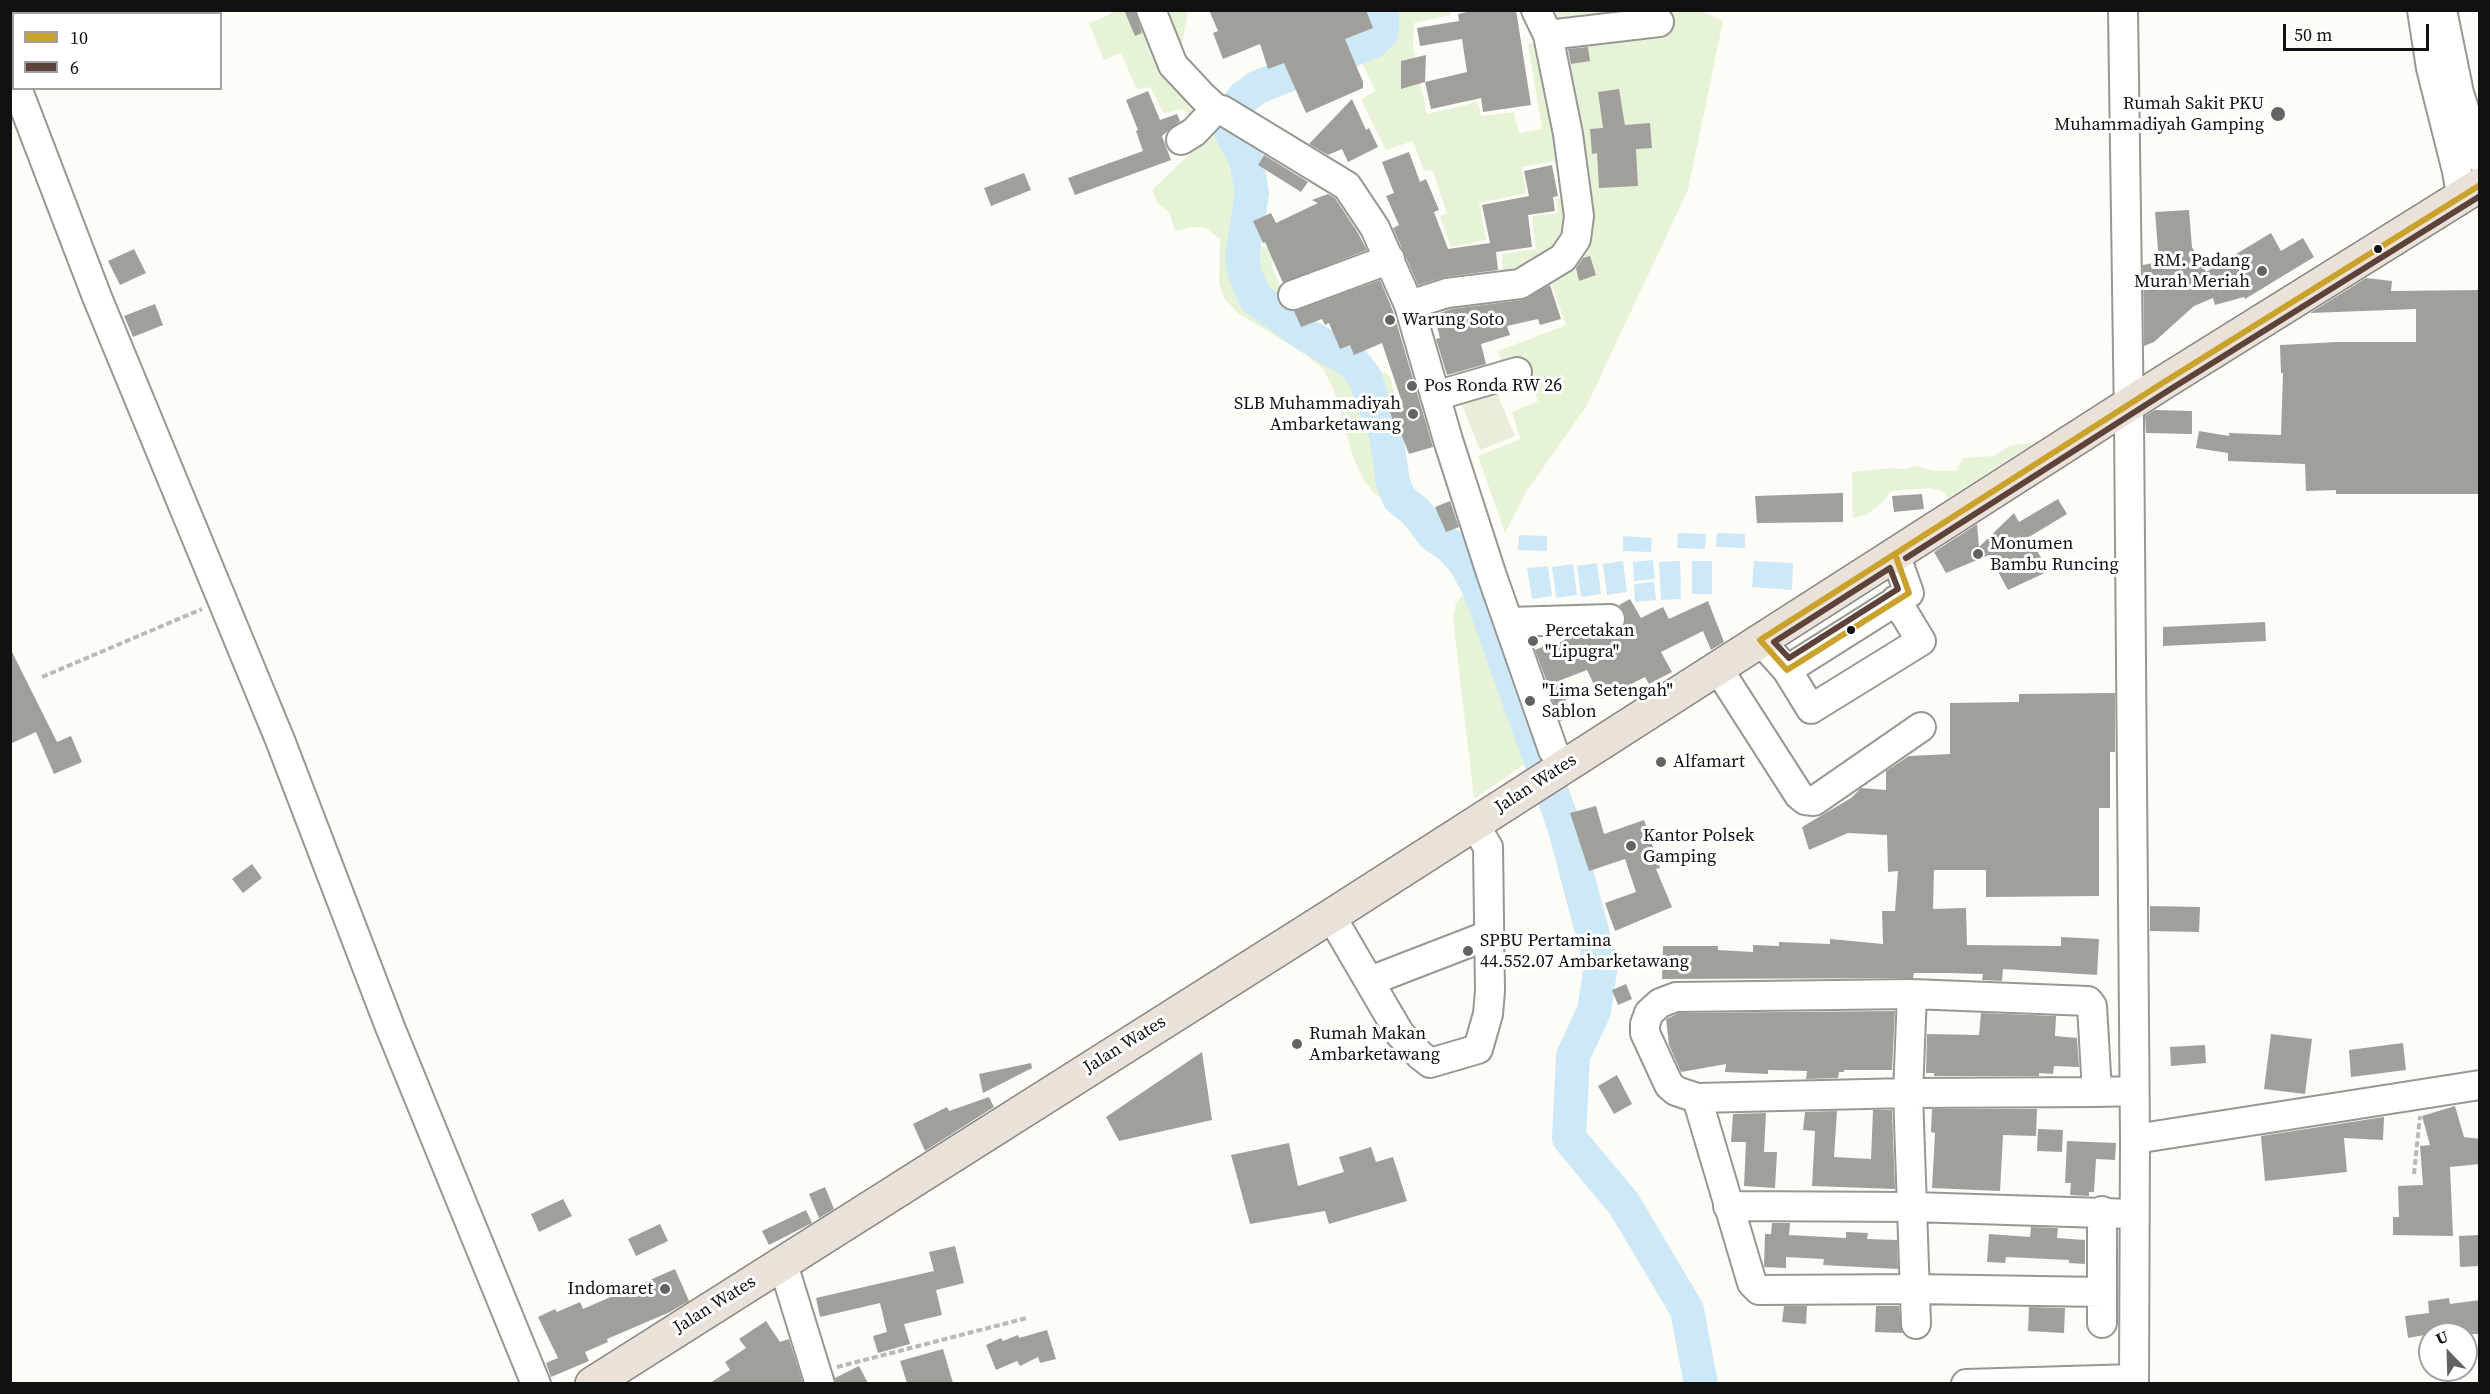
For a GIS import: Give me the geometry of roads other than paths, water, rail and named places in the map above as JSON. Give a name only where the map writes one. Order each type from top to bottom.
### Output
[{"type":"highway","name":"Jalan Wates","points":[[592,1383],[1331,916],[1717,667],[2470,190]]},
{"type":"street","points":[[1151,10],[1173,64],[1214,113],[1245,126],[1347,186],[1364,210],[1390,259],[1409,305],[1477,531],[1553,750],[1556,771]]},
{"type":"street","points":[[1966,1383],[2134,1381],[2129,405],[2123,10]]},
{"type":"street","points":[[2421,10],[2432,68],[2457,171],[2470,190]]},
{"type":"street","points":[[2442,10],[2459,93],[2480,158]]},
{"type":"street","points":[[1409,305],[1447,293],[1520,284],[1563,258],[1576,239],[1579,216],[1575,177],[1542,23],[1659,22]]},
{"type":"street","points":[[18,90],[97,297],[280,740],[390,1027],[536,1383]]},
{"type":"street","points":[[1180,140],[1194,132],[1214,113]]},
{"type":"street","points":[[1293,295],[1390,259]]},
{"type":"street","points":[[1435,396],[1517,372]]},
{"type":"street","points":[[1787,670],[1909,593],[1895,554]]},
{"type":"street","points":[[1760,640],[1787,670],[1811,709],[1922,641],[1896,600]]},
{"type":"street","points":[[1509,622],[1610,619]]},
{"type":"street","points":[[1717,667],[1804,800],[1814,801],[1921,727]]},
{"type":"street","points":[[1331,916],[1400,1034],[1430,1063],[1478,1049],[1488,1014],[1490,991],[1488,847],[1474,824]]},
{"type":"street","points":[[1370,981],[1489,934]]},
{"type":"street","points":[[2097,1092],[2092,1006],[2088,1001],[1912,994],[1676,997],[1660,1003],[1649,1013],[1645,1024],[1645,1033],[1669,1085],[1676,1091],[1697,1098],[1908,1093],[2097,1092],[2134,1091]]},
{"type":"street","points":[[1912,994],[1908,1093],[1916,1324]]},
{"type":"street","points":[[2134,1139],[2480,1085]]},
{"type":"street","points":[[1697,1098],[1752,1283],[1759,1290],[1915,1289],[2102,1292]]},
{"type":"street","points":[[1728,1206],[1912,1207],[2102,1211],[2134,1214]]},
{"type":"street","points":[[2102,1211],[2102,1323]]},
{"type":"street","points":[[783,1264],[818,1378]]},
{"type":"water","points":[[1678,533],[1706,534],[1705,549],[1677,548]]},
{"type":"water","points":[[1717,533],[1745,534],[1745,548],[1716,547]]},
{"type":"water","points":[[1519,535],[1547,536],[1547,551],[1518,550]]},
{"type":"water","points":[[1623,536],[1652,538],[1651,552],[1623,551]]},
{"type":"water","points":[[1653,560],[1655,579],[1634,581],[1633,562]]},
{"type":"water","points":[[1623,561],[1627,592],[1607,595],[1603,564]]},
{"type":"water","points":[[1680,561],[1681,599],[1661,600],[1659,562]]},
{"type":"water","points":[[1692,561],[1712,561],[1712,594],[1692,594]]},
{"type":"water","points":[[1754,561],[1793,563],[1792,590],[1752,587]]},
{"type":"water","points":[[1597,563],[1601,594],[1581,597],[1577,566]]},
{"type":"water","points":[[1573,564],[1577,595],[1556,598],[1552,567]]},
{"type":"water","points":[[1548,566],[1552,596],[1532,599],[1527,568]]},
{"type":"water","points":[[1654,582],[1656,600],[1635,602],[1634,584]]},
{"type":"waterway","points":[[1382,10],[1382,32],[1372,42],[1258,87],[1244,97],[1233,112],[1231,132],[1246,159],[1252,193],[1242,256],[1244,272],[1255,298],[1308,336],[1353,362],[1364,376],[1386,434],[1393,482],[1399,498],[1416,512],[1434,535],[1449,545],[1464,561],[1479,588],[1564,826],[1601,965],[1594,1011],[1573,1056],[1569,1138],[1624,1204],[1687,1310],[1701,1384]]},
{"type":"place","name":"Rumah Sakit PKU Muhammadiyah Gamping","points":[[2278,114]]},
{"type":"place","name":"RM. Padang Murah Meriah","points":[[2262,271]]},
{"type":"place","name":"Warung Soto","points":[[1390,320]]},
{"type":"place","name":"Pos Ronda RW 26","points":[[1412,386]]},
{"type":"place","name":"SLB Muhammadiyah Ambarketawang","points":[[1413,414]]},
{"type":"place","name":"Monumen Bambu Runcing","points":[[1978,554]]},
{"type":"place","name":"Percetakan \"Lipugra\"","points":[[1533,641]]},
{"type":"place","name":"\"Lima Setengah\" Sablon","points":[[1530,701]]},
{"type":"place","name":"Alfamart","points":[[1661,762]]},
{"type":"place","name":"Kantor Polsek Gamping","points":[[1631,846]]},
{"type":"place","name":"SPBU Pertamina 44.552.07 Ambarketawang","points":[[1468,951]]},
{"type":"place","name":"Rumah Makan Ambarketawang","points":[[1297,1044]]},
{"type":"place","name":"Indomaret","points":[[665,1289]]}]
